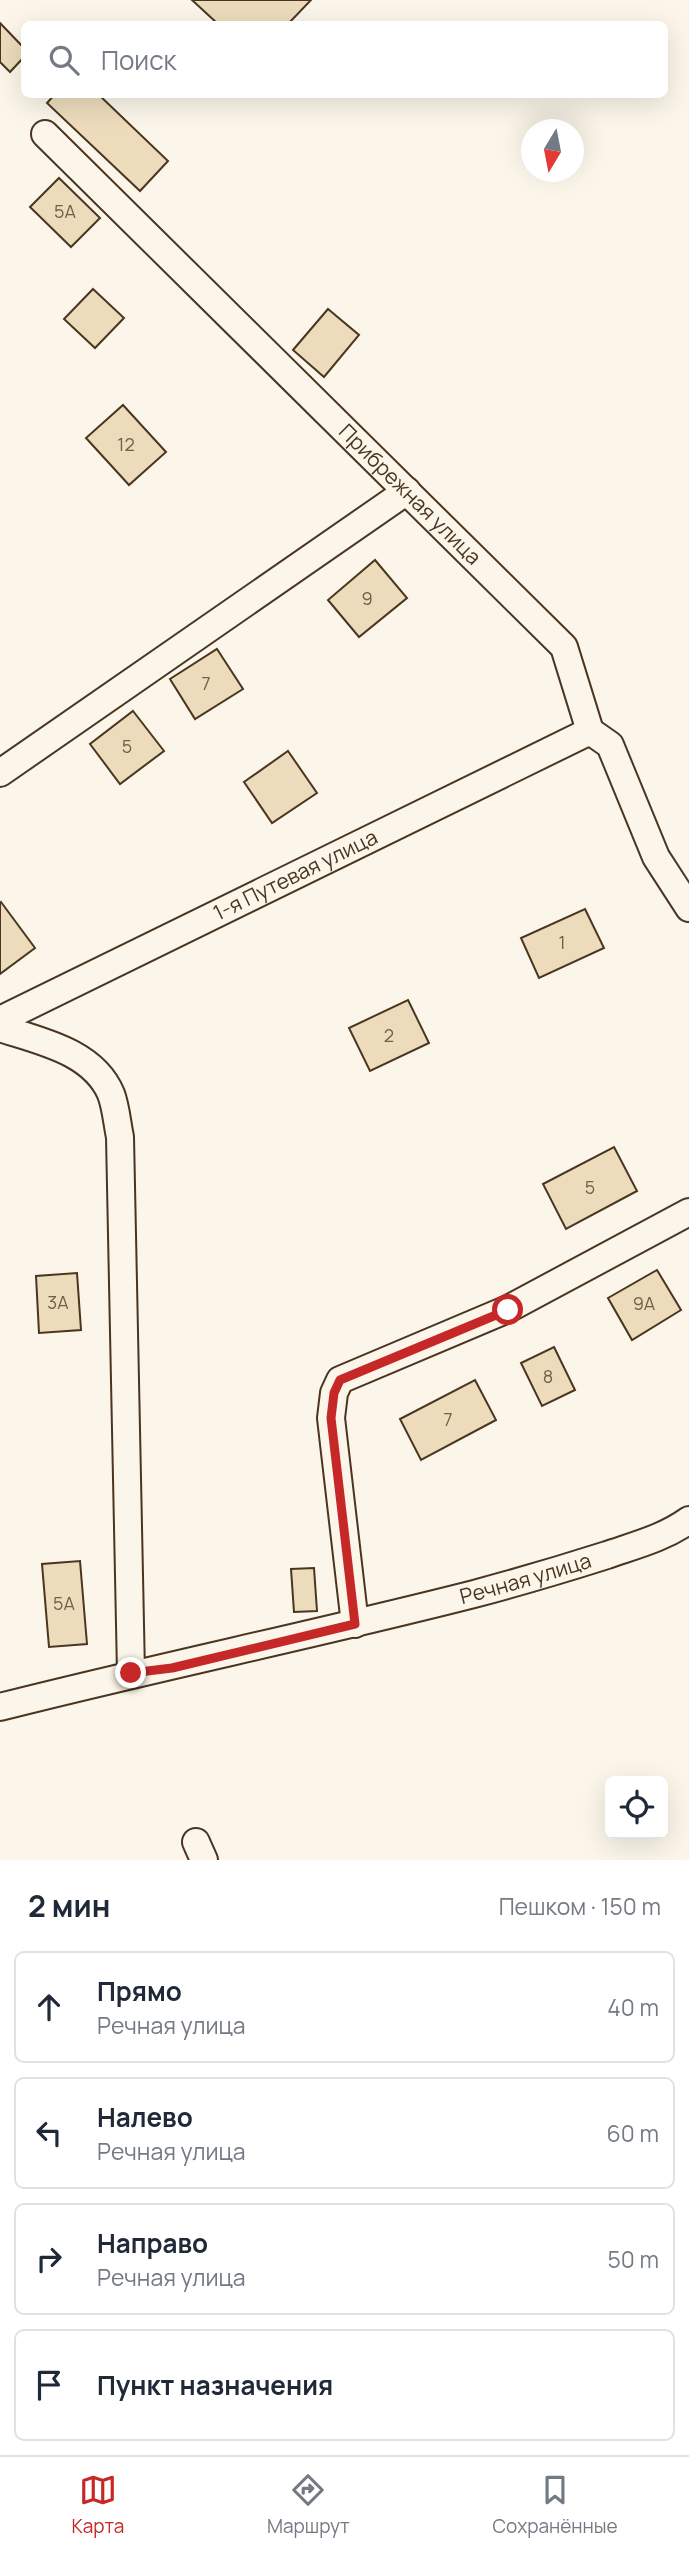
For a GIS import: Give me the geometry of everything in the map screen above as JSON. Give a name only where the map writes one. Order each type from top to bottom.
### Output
[{"type":"street","name":"Прибрежная улица","points":[[44,134],[564,647],[590,731],[610,745],[656,857],[689,908]]},
{"type":"street","points":[[0,774],[408,491]]},
{"type":"street","name":"1-я Путевая улица","points":[[0,1020],[590,731]]},
{"type":"street","points":[[0,1028],[62,1049],[90,1065],[111,1093],[120,1137],[131,1673]]},
{"type":"street","points":[[355,1624],[331,1418],[334,1393],[340,1380],[508,1310],[689,1212]]},
{"type":"street","name":"Речная улица","points":[[0,1707],[131,1673],[172,1668],[355,1624],[539,1577],[670,1534],[689,1520]]},
{"type":"building","points":[[192,0],[311,0],[291,21],[215,21]]},
{"type":"building","points":[[0,23],[21,45],[21,60],[10,72],[0,62]]},
{"type":"building","points":[[51,98],[102,98],[168,161],[140,191],[47,103]]},
{"type":"building","points":[[59,178],[100,218],[71,247],[30,207]]},
{"type":"building","points":[[93,289],[124,318],[95,348],[64,319]]},
{"type":"building","points":[[328,309],[359,335],[324,377],[293,350]]},
{"type":"building","points":[[123,405],[166,452],[129,485],[86,438]]},
{"type":"building","points":[[375,560],[407,598],[359,637],[328,600]]},
{"type":"building","points":[[217,649],[243,689],[195,719],[170,679]]},
{"type":"building","points":[[133,711],[164,751],[120,784],[90,744]]},
{"type":"building","points":[[288,751],[317,793],[272,823],[244,782]]},
{"type":"building","points":[[0,903],[35,948],[0,974]]},
{"type":"building","points":[[585,909],[604,948],[539,978],[521,938]]},
{"type":"building","points":[[408,1000],[429,1043],[370,1071],[349,1028]]},
{"type":"building","points":[[614,1147],[637,1191],[566,1229],[543,1184]]},
{"type":"building","points":[[657,1270],[681,1310],[632,1340],[608,1298]]},
{"type":"building","points":[[77,1273],[81,1330],[39,1333],[36,1276]]},
{"type":"building","points":[[554,1347],[575,1390],[542,1406],[521,1363]]},
{"type":"building","points":[[475,1380],[496,1420],[421,1460],[400,1419]]},
{"type":"building","points":[[80,1561],[87,1644],[49,1647],[42,1564]]},
{"type":"building","points":[[314,1568],[317,1611],[294,1612],[291,1569]]},
{"type":"route","points":[[131,1673],[172,1668],[355,1624],[331,1418],[334,1393],[340,1380],[508,1310]]}]
